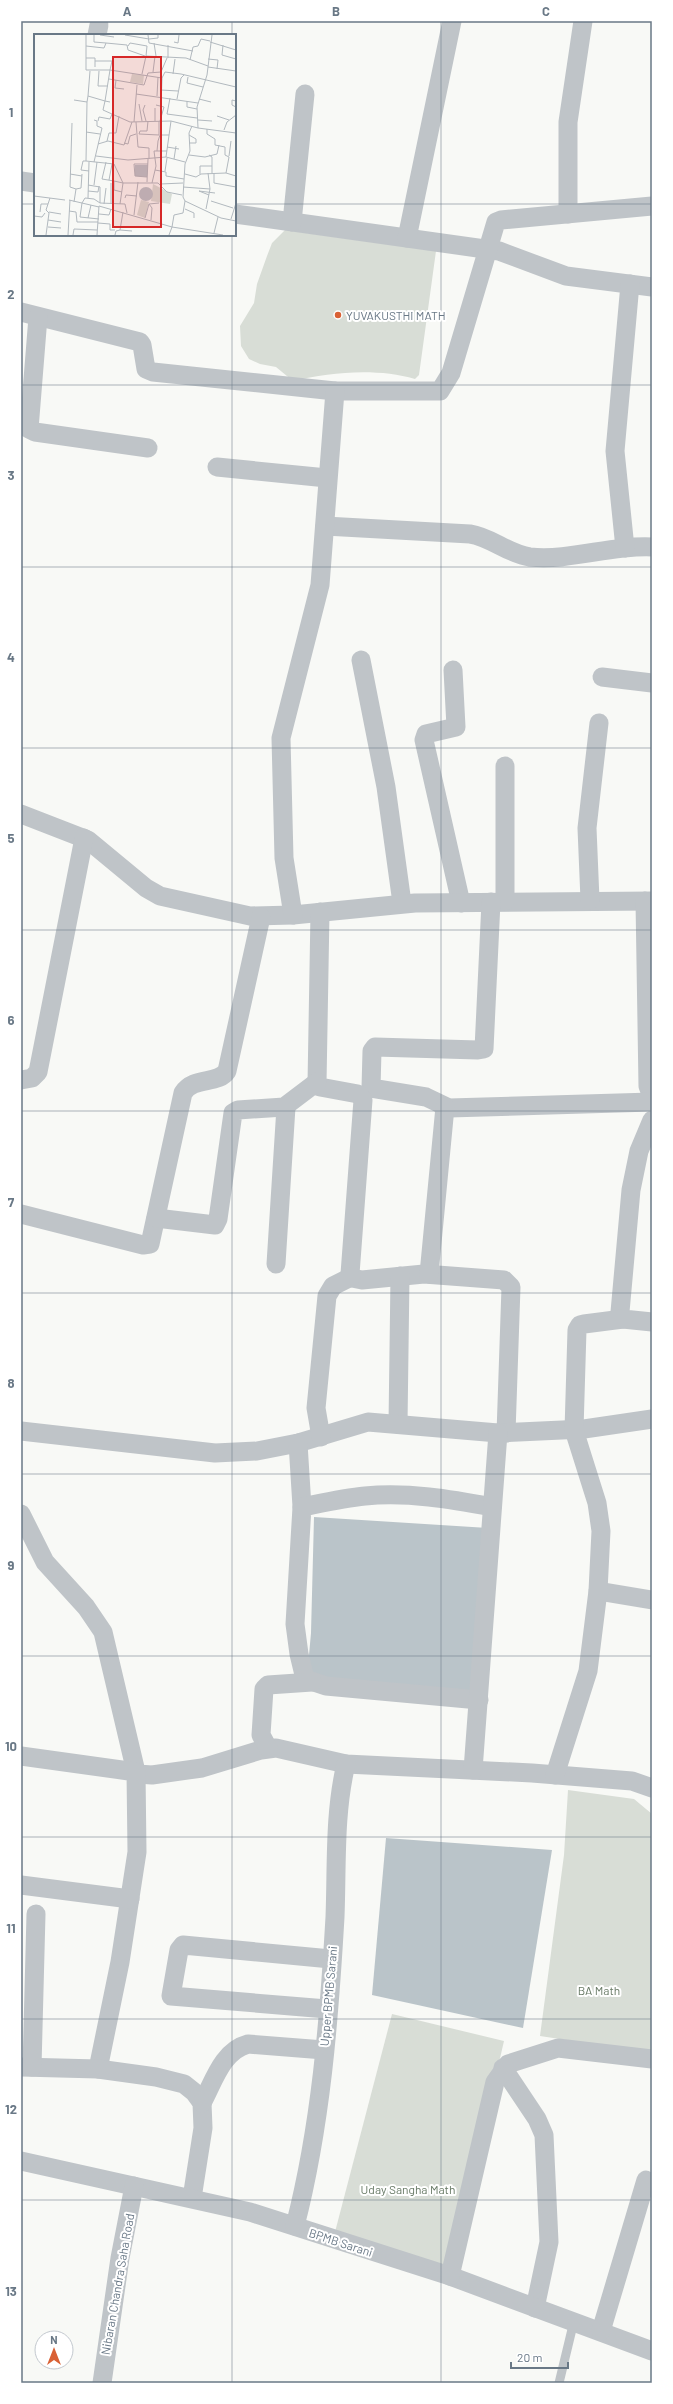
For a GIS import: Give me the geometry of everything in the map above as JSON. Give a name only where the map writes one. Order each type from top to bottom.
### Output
[{"type":"street","points":[[407,238],[452,21]]},
{"type":"street","points":[[568,214],[568,122],[583,21]]},
{"type":"street","points":[[292,222],[306,94]]},
{"type":"street","points":[[21,181],[34,183]]},
{"type":"street","points":[[148,448],[35,432],[29,429],[30,315],[140,342],[142,345],[146,369],[148,371],[335,391],[440,391],[451,373],[489,249],[494,225],[498,220],[652,206]]},
{"type":"street","points":[[236,214],[489,249],[504,252],[566,276],[652,287]]},
{"type":"street","points":[[625,548],[615,451],[630,284]]},
{"type":"street","points":[[293,915],[284,858],[281,738],[320,585],[327,478],[335,391]]},
{"type":"street","points":[[217,467],[327,478]]},
{"type":"street","points":[[324,526],[470,534],[481,536],[516,553],[539,557],[625,548],[652,547]]},
{"type":"street","points":[[361,660],[386,787],[402,903]]},
{"type":"street","points":[[453,670],[456,727],[426,734],[424,740],[461,903]]},
{"type":"street","points":[[602,677],[652,683]]},
{"type":"street","points":[[590,900],[588,821],[600,723]]},
{"type":"street","points":[[505,766],[498,901],[484,1049],[375,1047],[372,1052],[371,1088],[421,1095],[445,1107],[652,1102]]},
{"type":"street","points":[[21,814],[84,838],[146,888],[160,896],[239,915],[261,917],[293,915],[402,903],[590,900],[648,901],[648,1086],[652,1097]]},
{"type":"street","points":[[21,1080],[32,1078],[38,1072],[84,838]]},
{"type":"street","points":[[320,912],[317,1082],[320,1087],[358,1094],[363,1100],[351,1277]]},
{"type":"street","points":[[21,1214],[147,1245],[150,1244],[183,1093],[190,1084],[222,1077],[227,1071],[261,917]]},
{"type":"street","points":[[156,1218],[214,1225],[218,1219],[233,1112],[238,1110],[286,1107],[317,1082]]},
{"type":"street","points":[[276,1264],[286,1107]]},
{"type":"street","points":[[429,1274],[445,1107]]},
{"type":"street","points":[[623,1319],[620,1312],[632,1190],[639,1151],[652,1120]]},
{"type":"street","points":[[321,1437],[316,1408],[327,1296],[331,1288],[351,1277],[362,1280],[429,1274],[504,1280],[511,1287],[502,1433],[492,1507],[473,1770]]},
{"type":"street","points":[[398,1424],[400,1276]]},
{"type":"street","points":[[556,1775],[588,1671],[598,1591],[601,1524],[574,1430],[578,1327],[584,1324],[623,1319],[652,1322]]},
{"type":"street","points":[[21,1431],[215,1453],[257,1450],[298,1443],[368,1422],[502,1433],[574,1430],[652,1419]]},
{"type":"street","points":[[298,1443],[302,1507],[295,1624],[299,1654],[306,1678],[312,1682],[326,1686],[479,1700]]},
{"type":"street","points":[[302,1507],[364,1496],[407,1495],[446,1498],[492,1507]]},
{"type":"street","points":[[21,1514],[45,1562],[86,1607],[103,1632],[136,1772],[137,1852],[120,1962],[98,2069]]},
{"type":"street","points":[[598,1591],[652,1600]]},
{"type":"street","points":[[268,1748],[261,1735],[264,1689],[268,1685],[312,1682]]},
{"type":"street","points":[[21,1756],[152,1775],[202,1768],[268,1748],[276,1748],[346,1764],[556,1775],[632,1781],[652,1788]]},
{"type":"street","name":"Upper BPMB Sarani","points":[[295,2226],[307,2179],[324,2050],[331,1959],[338,1804],[346,1764]]},
{"type":"street","points":[[21,1884],[130,1899]]},
{"type":"street","points":[[36,1914],[26,2067],[98,2069],[175,2080],[184,2084],[194,2092],[202,2103]]},
{"type":"street","points":[[328,2009],[171,1996],[179,1950],[182,1945],[331,1959]]},
{"type":"street","points":[[192,2198],[203,2128],[202,2103],[228,2055],[238,2047],[248,2044],[324,2050]]},
{"type":"street","points":[[450,2276],[495,2082],[503,2068],[508,2064],[558,2048],[652,2058]]},
{"type":"street","points":[[503,2068],[537,2119],[544,2135],[549,2242],[535,2308]]},
{"type":"street","name":"BPMB Sarani","points":[[21,2161],[250,2212],[450,2276],[652,2351]]},
{"type":"street","points":[[601,2331],[646,2180]]},
{"type":"street","name":"Nibaran Chandra Saha Road","points":[[102,2383],[115,2287],[134,2186]]},
{"type":"lane","points":[[559,2383],[574,2321]]},
{"type":"green space","name":"YUVAKUSTHI MATH","points":[[285,230],[436,251],[419,375],[415,379],[385,373],[354,372],[323,375],[293,381],[276,367],[260,364],[249,359],[241,346],[240,326],[254,303],[257,284],[272,243]]},
{"type":"green space","name":"BA Math","points":[[568,1790],[634,1799],[652,1814],[652,2053],[540,2036],[564,1855]]},
{"type":"green space","name":"Uday Sangha Math","points":[[392,2014],[504,2041],[451,2270],[335,2232]]},
{"type":"shaded area","points":[[314,1517],[488,1528],[477,1694],[307,1677],[311,1633]]},
{"type":"shaded area","points":[[386,1838],[552,1850],[523,2028],[372,1995]]},
{"type":"place","name":"YUVAKUSTHI MATH","points":[[338,315]]}]
